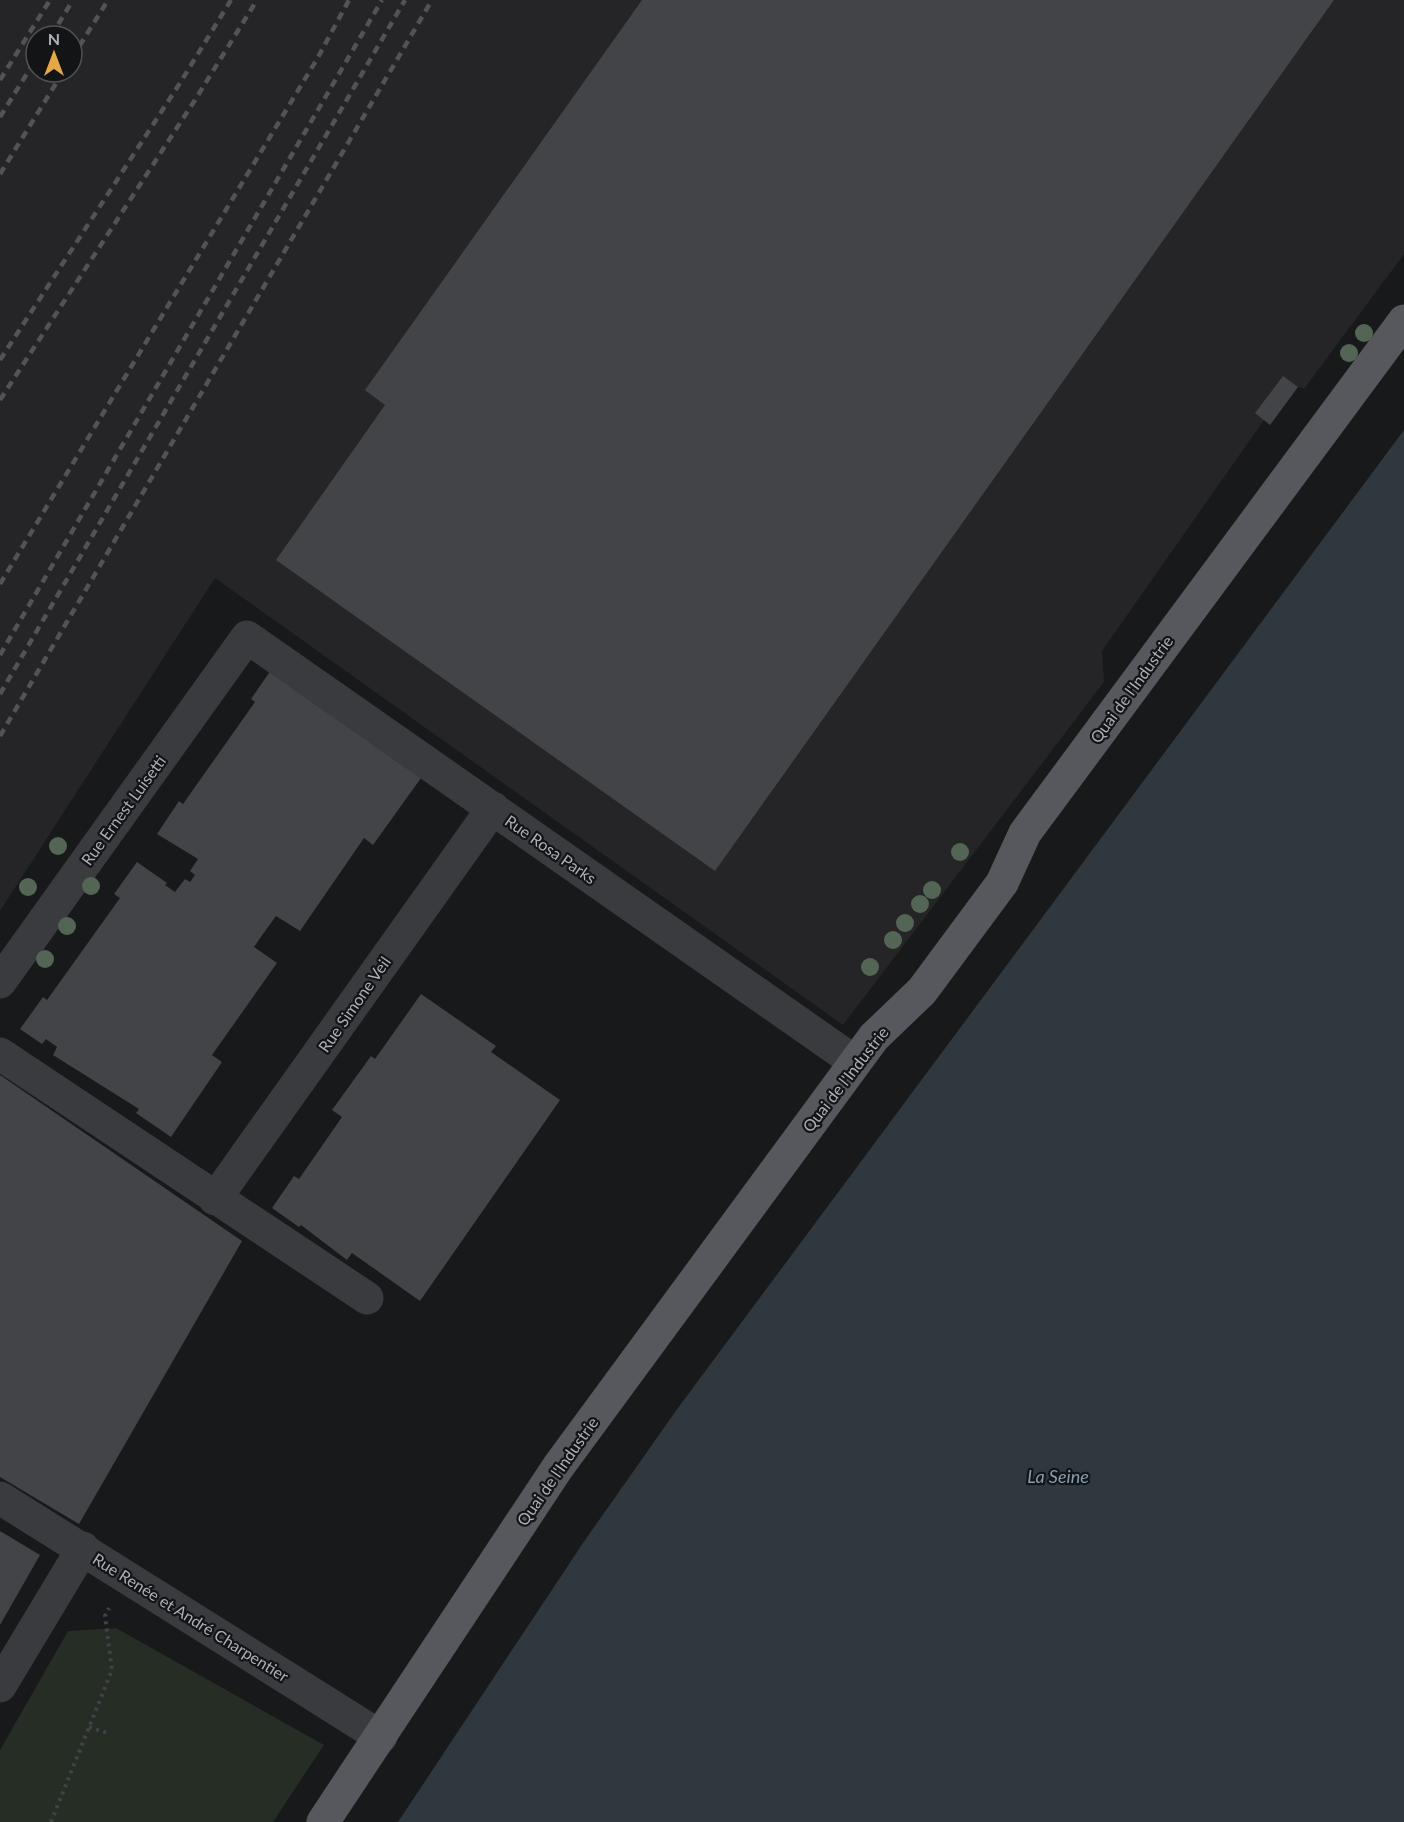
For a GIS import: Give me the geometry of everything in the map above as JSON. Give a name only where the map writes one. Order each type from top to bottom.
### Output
[{"type":"main road","name":"Quai de l'Industrie","points":[[322,1822],[381,1737],[558,1467],[874,1037],[922,991],[956,946],[1002,883],[1025,833],[1404,321]]},
{"type":"street","name":"Rue Rosa Parks","points":[[247,637],[855,1062]]},
{"type":"street","name":"Rue Ernest Luisetti","points":[[0,982],[247,637]]},
{"type":"street","name":"Rue Simone Veil","points":[[215,1199],[493,808]]},
{"type":"street","points":[[0,1054],[367,1298]]},
{"type":"street","name":"Rue Renée et André Charpentier","points":[[0,1498],[381,1737]]},
{"type":"street","points":[[0,1686],[83,1548]]},
{"type":"path","points":[[51,1822],[112,1670],[105,1616],[124,1574]]},
{"type":"path","points":[[89,1726],[107,1733]]},
{"type":"shaded area","points":[[0,0],[1404,0],[1404,254],[1304,389],[1298,387],[1270,425],[1264,420],[1102,651],[1104,682],[843,1025],[215,578],[0,911]]},
{"type":"shaded area","points":[[116,1628],[324,1745],[273,1822],[0,1822],[0,1750],[68,1631]]},
{"type":"water","name":"La Seine","points":[[1404,430],[1404,1822],[398,1822],[583,1543],[675,1412]]},
{"type":"building","points":[[642,0],[1334,0],[715,871],[276,560],[385,405],[365,390]]},
{"type":"building","points":[[1283,376],[1298,387],[1270,425],[1255,413]]},
{"type":"building","points":[[273,667],[426,771],[373,845],[364,838],[300,931],[276,916],[263,934],[254,947],[277,963],[212,1055],[222,1062],[171,1137],[136,1113],[139,1109],[53,1055],[57,1047],[46,1039],[42,1044],[20,1029],[43,997],[47,1000],[120,898],[114,894],[137,862],[167,883],[165,885],[175,892],[185,879],[190,882],[195,875],[190,871],[198,859],[157,834],[179,801],[183,804],[255,702],[251,699]]},
{"type":"building","points":[[421,994],[496,1046],[491,1052],[560,1100],[420,1301],[352,1253],[347,1260],[301,1225],[299,1227],[272,1208],[294,1176],[299,1179],[342,1117],[332,1110],[371,1056],[375,1059]]},
{"type":"building","points":[[0,1075],[242,1241],[79,1524],[0,1477]]},
{"type":"building","points":[[0,1531],[40,1555],[0,1625]]},
{"type":"railway","points":[[0,80],[50,0]]},
{"type":"railway","points":[[58,24],[73,0]]},
{"type":"railway","points":[[84,39],[108,0]]},
{"type":"railway","points":[[0,360],[180,83],[231,0]]},
{"type":"railway","points":[[0,400],[195,100],[257,0]]},
{"type":"railway","points":[[0,584],[317,59],[349,0]]},
{"type":"railway","points":[[0,655],[382,0]]},
{"type":"railway","points":[[0,694],[405,0]]},
{"type":"railway","points":[[0,736],[432,0]]},
{"type":"railway","points":[[0,117],[24,78]]},
{"type":"railway","points":[[0,174],[56,84]]}]
